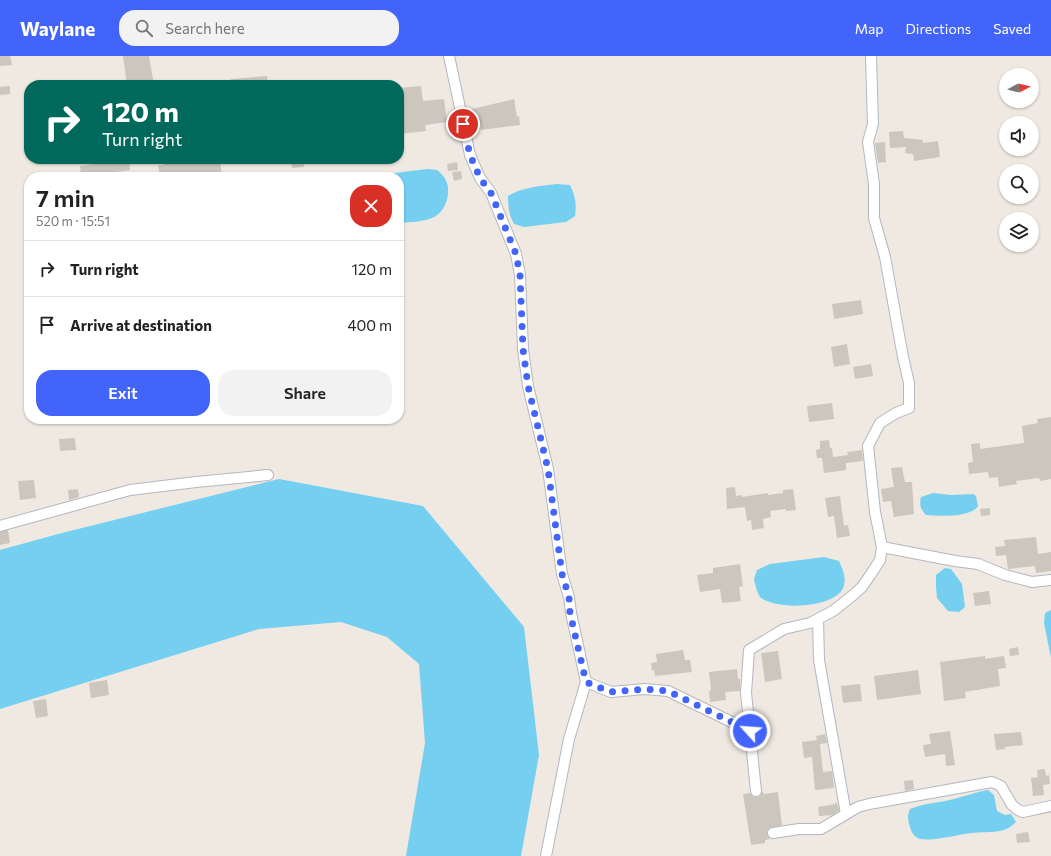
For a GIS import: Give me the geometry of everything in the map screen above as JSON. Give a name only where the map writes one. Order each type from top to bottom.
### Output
[{"type":"street","points":[[449,56],[470,155],[480,178],[491,193],[516,254],[520,275],[523,349],[528,386],[548,469],[562,574],[569,597],[570,613],[586,682],[569,739],[546,856]]},
{"type":"street","points":[[756,791],[746,693],[749,650],[784,629],[810,623],[833,611],[862,587],[880,560],[882,547],[875,512],[868,446],[880,423],[896,413],[909,408],[909,383],[885,257],[874,218],[874,184],[868,142],[873,124],[871,56]]},
{"type":"street","points":[[0,526],[130,490],[268,475]]},
{"type":"street","points":[[882,547],[978,564],[1005,575],[1032,582],[1051,580]]},
{"type":"street","points":[[818,619],[819,660],[846,814]]},
{"type":"street","points":[[586,682],[611,692],[645,689],[668,691],[750,731]]},
{"type":"street","points":[[773,833],[799,829],[820,829],[858,807],[992,782],[1001,786],[1012,805],[1018,810],[1023,812],[1051,806]]},
{"type":"water","points":[[427,169],[437,170],[444,177],[448,187],[448,198],[443,208],[436,216],[428,219],[404,222],[403,172]]},
{"type":"water","points":[[557,184],[570,185],[575,200],[575,216],[566,222],[524,227],[514,224],[509,210],[508,196],[538,186]]},
{"type":"water","points":[[279,479],[423,506],[524,627],[539,755],[521,856],[406,856],[425,743],[419,664],[387,637],[341,622],[259,629],[0,709],[0,550],[58,534]]},
{"type":"water","points":[[933,493],[951,495],[973,494],[976,496],[978,506],[968,513],[946,516],[926,515],[921,507],[921,497]]},
{"type":"water","points":[[824,557],[839,561],[843,571],[845,577],[844,584],[838,595],[829,600],[817,603],[791,606],[778,604],[760,597],[754,579],[757,570],[770,564]]},
{"type":"water","points":[[945,568],[951,569],[962,584],[965,607],[959,612],[948,611],[937,598],[936,575]]},
{"type":"water","points":[[1051,610],[1051,658],[1044,623],[1045,613]]},
{"type":"water","points":[[988,790],[994,795],[997,811],[1005,815],[1011,814],[1016,822],[1006,829],[995,832],[972,833],[935,839],[920,839],[912,833],[908,818],[910,809],[921,805]]},
{"type":"building","points":[[0,56],[10,56],[12,65],[0,66]]},
{"type":"building","points":[[123,56],[149,56],[153,80],[126,80]]},
{"type":"building","points":[[267,76],[267,80],[231,80]]},
{"type":"building","points":[[10,86],[10,94],[0,95],[0,87]]},
{"type":"building","points":[[421,86],[423,101],[444,99],[447,122],[425,125],[426,131],[404,133],[404,88]]},
{"type":"building","points":[[514,99],[520,125],[481,130],[480,121],[474,121],[472,109]]},
{"type":"building","points":[[903,131],[904,138],[923,140],[923,143],[938,141],[940,157],[914,161],[913,154],[905,153],[906,147],[890,148],[889,132]]},
{"type":"building","points":[[885,142],[886,162],[878,163],[875,143]]},
{"type":"building","points":[[457,162],[458,170],[448,171],[447,164]]},
{"type":"building","points":[[96,164],[129,164],[130,170],[116,172],[81,172],[80,166]]},
{"type":"building","points":[[221,164],[221,172],[159,172],[158,165]]},
{"type":"building","points":[[292,164],[304,164],[304,167],[292,168]]},
{"type":"building","points":[[461,171],[462,179],[454,181],[452,172]]},
{"type":"building","points":[[861,300],[863,314],[834,319],[832,304]]},
{"type":"building","points":[[847,344],[850,364],[834,367],[831,347]]},
{"type":"building","points":[[871,364],[873,376],[855,379],[853,367]]},
{"type":"building","points":[[832,403],[834,419],[809,422],[807,406]]},
{"type":"building","points":[[1051,417],[1051,479],[1040,481],[1039,478],[1016,481],[1017,484],[999,487],[998,477],[989,478],[988,472],[969,474],[968,463],[973,462],[971,444],[980,443],[980,449],[1024,443],[1022,426],[1038,423],[1037,419]]},
{"type":"building","points":[[75,438],[76,450],[60,451],[59,439]]},
{"type":"building","points":[[829,440],[833,457],[848,455],[847,452],[862,450],[863,461],[846,463],[846,470],[824,473],[822,458],[817,458],[816,450],[820,449],[820,441]]},
{"type":"building","points":[[902,467],[905,482],[912,482],[914,514],[894,517],[891,501],[883,502],[881,489],[894,487],[891,468]]},
{"type":"building","points":[[34,480],[36,498],[20,500],[18,481]]},
{"type":"building","points":[[735,487],[736,496],[742,495],[742,497],[768,493],[768,495],[783,493],[783,490],[793,489],[796,510],[786,511],[786,509],[770,511],[771,517],[763,519],[764,528],[752,530],[751,520],[747,521],[745,507],[727,509],[726,488]]},
{"type":"building","points":[[78,489],[79,497],[69,500],[68,490]]},
{"type":"building","points":[[840,496],[844,526],[848,525],[850,536],[837,538],[834,516],[828,517],[825,498]]},
{"type":"building","points":[[990,508],[990,515],[981,516],[980,509]]},
{"type":"building","points":[[8,530],[10,543],[0,545],[0,532]]},
{"type":"building","points":[[1036,537],[1038,554],[1051,552],[1051,571],[1036,573],[1035,566],[1008,569],[1006,555],[996,556],[995,547],[1005,546],[1004,540]]},
{"type":"building","points":[[740,564],[743,586],[739,587],[741,601],[722,603],[720,589],[700,592],[697,575],[713,573],[713,568]]},
{"type":"building","points":[[989,591],[991,604],[975,606],[973,593]]},
{"type":"building","points":[[1018,647],[1019,655],[1010,656],[1009,649]]},
{"type":"building","points":[[683,650],[685,660],[690,660],[692,672],[655,676],[654,670],[652,671],[651,663],[657,662],[656,654]]},
{"type":"building","points":[[778,651],[782,679],[765,682],[761,653]]},
{"type":"building","points":[[985,656],[985,659],[1004,656],[1006,668],[998,669],[1000,686],[965,692],[966,698],[944,701],[940,662]]},
{"type":"building","points":[[737,669],[738,679],[740,679],[740,691],[725,692],[726,700],[710,702],[709,691],[711,690],[709,672]]},
{"type":"building","points":[[918,670],[921,694],[877,700],[874,676]]},
{"type":"building","points":[[107,680],[109,695],[91,698],[89,683]]},
{"type":"building","points":[[860,684],[862,701],[843,703],[841,686]]},
{"type":"building","points":[[46,699],[48,716],[36,718],[33,701]]},
{"type":"building","points":[[950,731],[955,765],[946,766],[945,754],[925,757],[923,745],[931,744],[929,734]]},
{"type":"building","points":[[1021,732],[1023,745],[1005,747],[1005,749],[996,750],[994,734]]},
{"type":"building","points":[[825,734],[827,743],[820,744],[823,772],[832,771],[834,788],[815,790],[812,757],[804,758],[802,742],[817,740],[816,736]]},
{"type":"building","points":[[1045,769],[1046,776],[1049,775],[1050,784],[1043,785],[1044,795],[1033,796],[1031,778],[1038,777],[1037,770]]},
{"type":"building","points":[[913,780],[914,789],[905,791],[904,781]]},
{"type":"building","points":[[762,791],[764,794],[778,792],[782,825],[769,828],[767,834],[770,839],[765,840],[765,843],[751,845],[743,794],[750,793],[753,797],[757,797],[760,796]]},
{"type":"building","points":[[837,803],[839,811],[833,815],[819,816],[818,807]]},
{"type":"building","points":[[1028,832],[1030,842],[1017,843],[1016,834]]},
{"type":"route","points":[[463,124],[470,155],[480,178],[491,193],[498,214],[516,254],[520,275],[523,349],[528,386],[548,469],[562,574],[569,597],[570,613],[586,682],[611,692],[645,689],[668,691],[750,731]]}]
